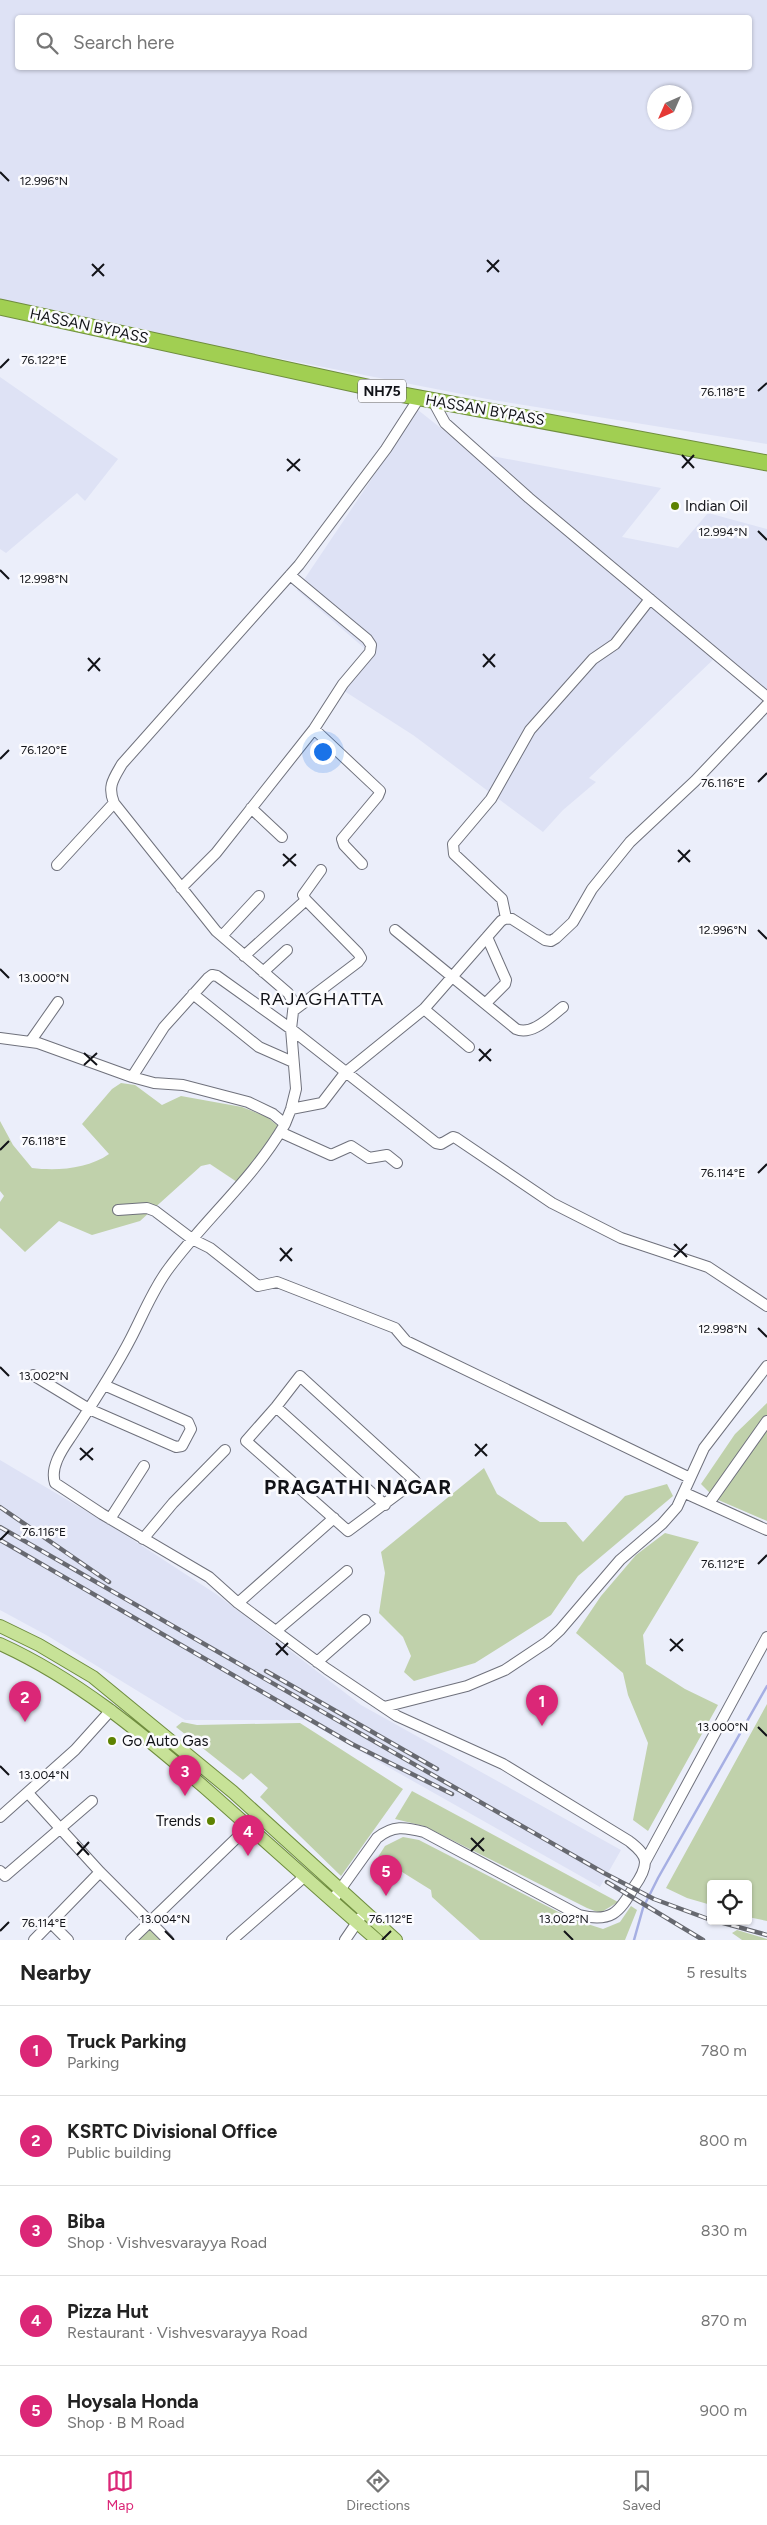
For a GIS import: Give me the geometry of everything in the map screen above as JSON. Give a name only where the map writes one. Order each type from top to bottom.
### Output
[{"type":"highway","name":"HASSAN BYPASS","points":[[0,307],[426,400],[767,462]]},
{"type":"main road","points":[[0,1626],[93,1677],[259,1816],[340,1891],[377,1940]]},
{"type":"main road","points":[[14,1650],[22,1637]]},
{"type":"main road","points":[[0,1644],[64,1676],[111,1710],[249,1826],[332,1901],[396,1940]]},
{"type":"main road","points":[[249,1826],[259,1816]]},
{"type":"street","points":[[645,1862],[643,1854],[629,1841],[503,1764],[397,1716],[317,1662],[238,1603],[209,1577],[60,1488],[52,1476],[66,1444],[104,1385],[168,1270],[192,1239],[252,1174],[282,1128],[291,1109],[296,1090],[291,1029],[294,1003],[288,993],[222,936],[114,802],[110,793],[111,782],[122,764],[290,575],[386,449],[426,400],[445,423],[529,498],[767,697]]},
{"type":"street","points":[[182,888],[216,853],[314,729],[344,684],[370,652],[372,645],[290,575]]},
{"type":"street","points":[[506,918],[502,899],[454,854],[453,844],[492,799],[530,730],[562,691],[593,659],[615,644],[650,600]]},
{"type":"street","points":[[506,918],[512,919],[545,940],[551,941],[556,938],[573,922],[592,889],[630,842],[695,781],[767,705]]},
{"type":"street","points":[[314,729],[380,791],[378,796],[342,839],[344,845],[362,864]]},
{"type":"street","points":[[57,865],[114,802]]},
{"type":"street","points":[[250,808],[282,837]]},
{"type":"street","points":[[293,1011],[361,958],[303,895],[321,870]]},
{"type":"street","points":[[222,936],[259,896]]},
{"type":"street","points":[[244,956],[306,900]]},
{"type":"street","points":[[291,1109],[318,1105],[346,1073],[424,1009],[506,918]]},
{"type":"street","points":[[395,930],[516,1029],[523,1032],[530,1030],[563,1007]]},
{"type":"street","points":[[486,1004],[505,984],[506,980],[487,937]]},
{"type":"street","points":[[263,972],[287,950]]},
{"type":"street","points":[[132,1077],[160,1032],[208,978],[212,975],[217,976],[291,1029],[436,1143],[441,1144],[449,1139],[456,1138],[552,1203],[622,1238],[708,1267],[767,1306]]},
{"type":"street","points":[[193,994],[259,1047],[293,1062]]},
{"type":"street","points":[[30,1042],[58,1002]]},
{"type":"street","points":[[424,1009],[469,1047]]},
{"type":"street","points":[[0,1038],[30,1042],[154,1083],[183,1085],[248,1102],[273,1114],[282,1128],[331,1155],[352,1146],[369,1158],[387,1156],[397,1163]]},
{"type":"street","points":[[118,1210],[147,1208],[192,1239],[210,1248],[258,1286],[277,1282],[395,1328],[406,1341],[690,1478]]},
{"type":"street","points":[[384,1707],[467,1686],[505,1670],[547,1642],[560,1630],[620,1560],[662,1524],[677,1507],[704,1448],[767,1366]]},
{"type":"street","points":[[33,1375],[89,1409],[176,1447],[182,1446],[191,1429],[188,1422],[104,1385]]},
{"type":"street","points":[[300,1376],[416,1481],[385,1504],[348,1531],[246,1441],[300,1376]]},
{"type":"street","points":[[276,1407],[385,1504]]},
{"type":"street","points":[[709,1503],[767,1422]]},
{"type":"street","points":[[143,1539],[173,1503],[225,1450]]},
{"type":"street","points":[[110,1519],[144,1466]]},
{"type":"street","points":[[685,1493],[767,1530]]},
{"type":"street","points":[[238,1603],[334,1518]]},
{"type":"street","points":[[276,1631],[347,1571]]},
{"type":"street","points":[[317,1662],[365,1620]]},
{"type":"street","points":[[332,1901],[377,1838],[386,1831],[403,1826],[424,1832],[579,1915],[596,1919],[608,1917],[619,1911],[643,1873],[645,1862],[767,1637]]},
{"type":"street","points":[[0,1817],[75,1750],[111,1710]]},
{"type":"street","points":[[28,1792],[100,1872],[168,1940]]},
{"type":"street","points":[[0,1871],[5,1876],[92,1800]]},
{"type":"street","points":[[131,1940],[249,1826]]},
{"type":"street","points":[[34,1940],[100,1872]]},
{"type":"street","points":[[232,1940],[304,1877]]},
{"type":"street","points":[[345,1940],[361,1917]]},
{"type":"street","points":[[51,1923],[68,1940]]},
{"type":"shaded area","points":[[0,0],[767,0],[767,444],[487,399],[0,304]]},
{"type":"shaded area","points":[[0,377],[118,459],[85,501],[77,493],[6,553],[0,549]]},
{"type":"shaded area","points":[[418,410],[471,452],[661,488],[622,537],[678,548],[708,513],[767,529],[767,698],[718,655],[589,778],[596,782],[563,810],[543,832],[413,735],[341,689],[370,653],[297,590]]},
{"type":"shaded area","points":[[0,1460],[113,1527],[216,1594],[361,1705],[621,1850],[600,1887],[305,1720],[185,1720],[48,1636],[0,1610]]},
{"type":"green space","points":[[121,1083],[135,1085],[162,1105],[181,1096],[242,1107],[267,1117],[278,1126],[254,1165],[237,1182],[210,1164],[201,1166],[140,1221],[92,1235],[59,1221],[25,1252],[0,1228],[0,1202],[4,1196],[0,1191],[0,1121],[13,1145],[32,1168],[62,1169],[92,1163],[109,1154],[82,1124],[112,1089]]},
{"type":"green space","points":[[767,1403],[767,1521],[716,1499],[701,1484],[735,1434]]},
{"type":"green space","points":[[484,1468],[497,1494],[540,1522],[566,1522],[583,1542],[625,1496],[667,1484],[673,1496],[578,1576],[551,1615],[475,1663],[414,1681],[404,1672],[411,1656],[403,1637],[379,1613],[385,1573],[381,1552]]},
{"type":"green space","points":[[665,1533],[699,1542],[643,1635],[646,1664],[685,1689],[718,1705],[648,1831],[633,1820],[648,1743],[628,1695],[623,1673],[576,1633],[601,1596],[636,1555]]},
{"type":"green space","points":[[767,1704],[767,1921],[752,1918],[752,1880],[707,1880],[707,1904],[687,1898],[666,1888]]},
{"type":"green space","points":[[182,1722],[197,1725],[300,1723],[403,1789],[341,1876],[260,1797],[268,1788],[251,1773],[243,1780],[176,1727]]},
{"type":"green space","points":[[412,1791],[618,1902],[600,1913],[424,1826],[395,1819]]},
{"type":"green space","points":[[403,1837],[419,1840],[572,1919],[603,1929],[620,1922],[631,1906],[637,1910],[625,1940],[480,1940],[432,1897],[431,1890],[378,1857],[385,1846]]},
{"type":"green space","points":[[150,1925],[164,1940],[135,1940]]},
{"type":"green space","points":[[737,1930],[767,1940],[742,1940],[732,1933]]},
{"type":"waterway","points":[[634,1940],[643,1908],[658,1878],[767,1686]]},
{"type":"railway","points":[[0,1507],[109,1582]]},
{"type":"railway","points":[[0,1527],[604,1873],[654,1899],[707,1919]]},
{"type":"railway","points":[[0,1540],[352,1744],[452,1794]]},
{"type":"railway","points":[[266,1671],[437,1769]]},
{"type":"railway","points":[[607,1882],[703,1940]]},
{"type":"railway","points":[[731,1925],[767,1935]]},
{"type":"place","name":"Indian Oil","points":[[675,506]]},
{"type":"place","name":"KSRTC Divisional Office","points":[[25,1722]]},
{"type":"place","name":"Truck Parking","points":[[542,1726]]},
{"type":"place","name":"Go Auto Gas","points":[[112,1741]]},
{"type":"place","name":"Biba","points":[[185,1796]]},
{"type":"place","name":"Trends","points":[[211,1821]]},
{"type":"place","name":"Pizza Hut","points":[[248,1856]]},
{"type":"place","name":"Hoysala Honda","points":[[386,1896]]},
{"type":"district","name":"RAJAGHATTA","points":[[322,999]]},
{"type":"district","name":"PRAGATHI NAGAR","points":[[358,1487]]}]
